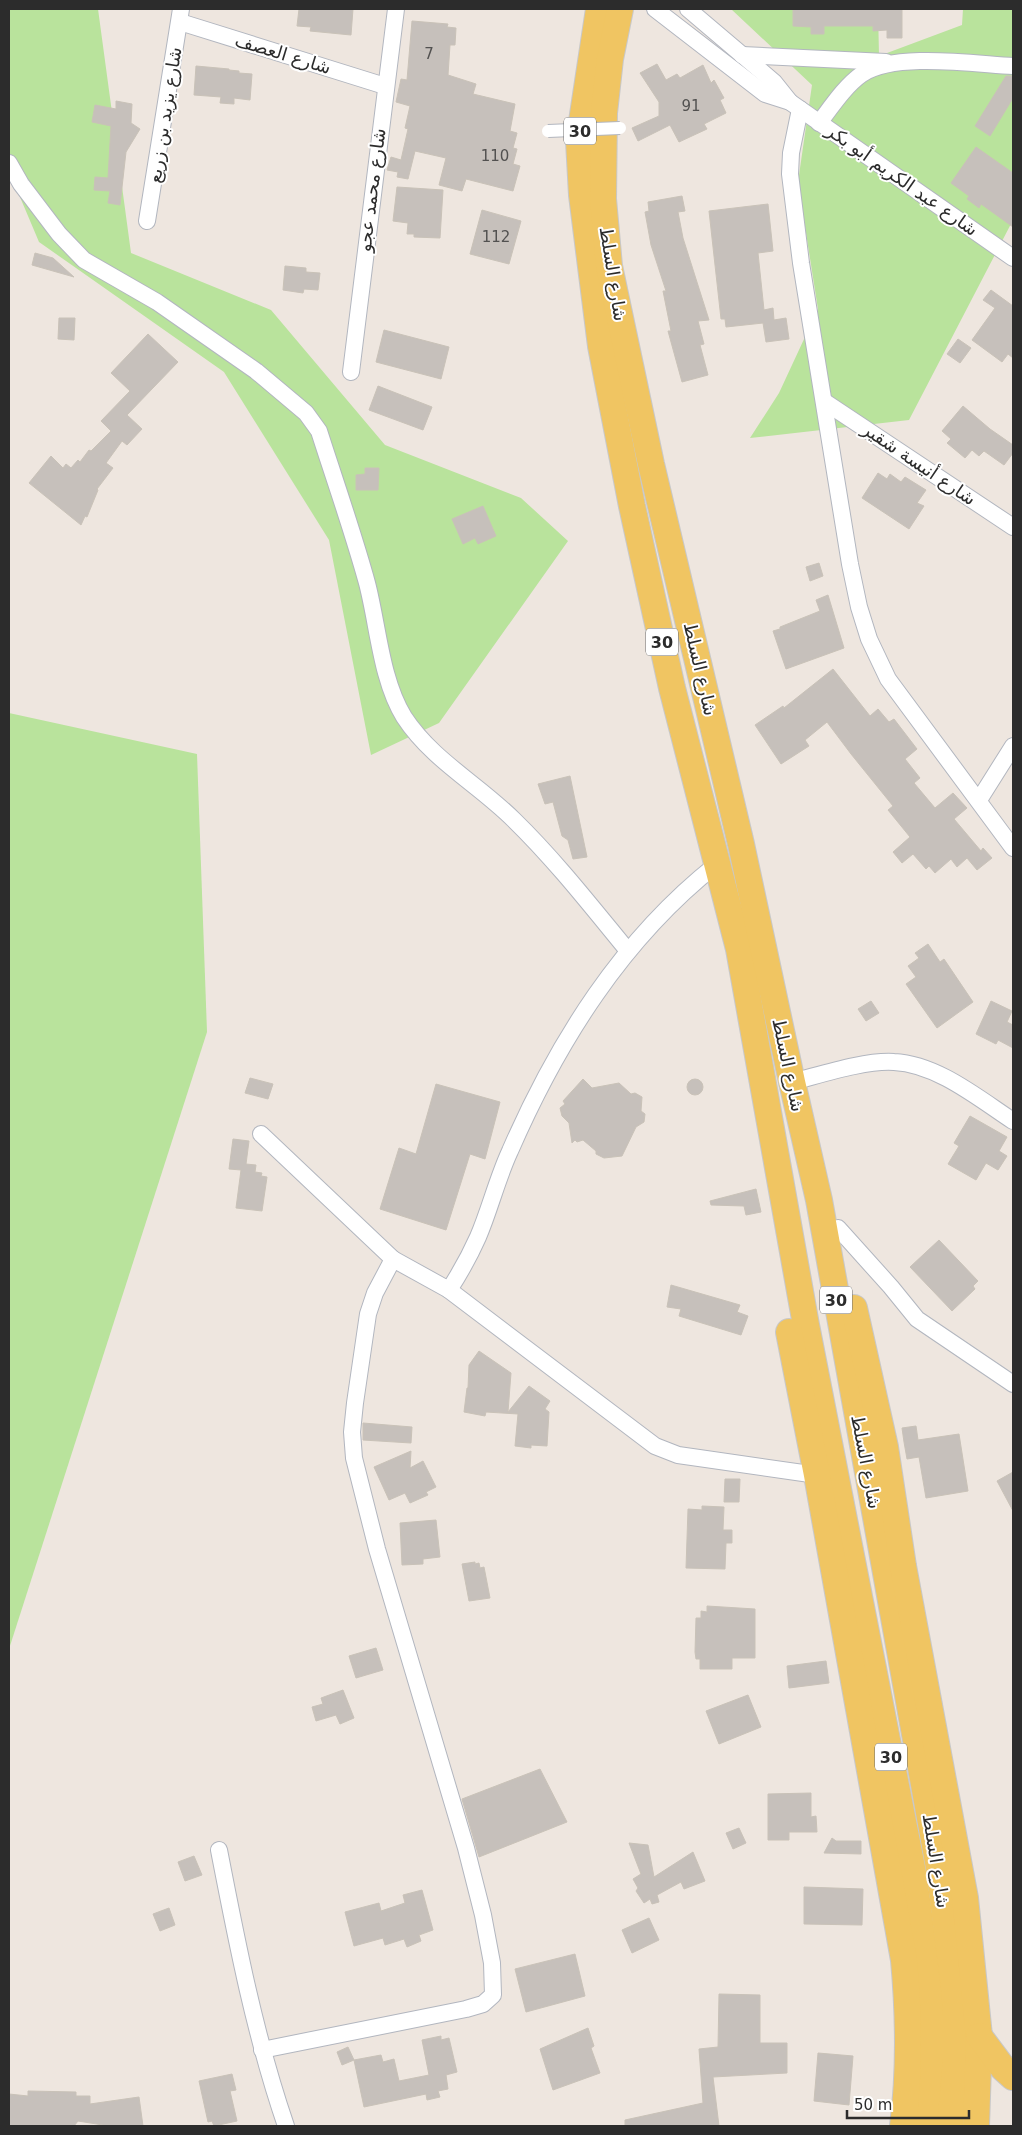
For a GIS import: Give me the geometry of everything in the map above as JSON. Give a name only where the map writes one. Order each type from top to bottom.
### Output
[{"type":"main road","name":"شارع السلط","points":[[599,9],[582,114],[580,147],[582,195],[601,346],[632,506],[672,688],[741,958],[783,1200],[914,1878],[925,1948],[932,2024],[926,2126]]},
{"type":"main road","name":"شارع السلط","points":[[620,9],[610,59],[604,113],[603,199],[609,266],[651,464],[741,844],[794,1094],[819,1200],[849,1377],[873,1496],[939,1868],[954,1988],[956,2052],[950,2126]]},
{"type":"main road","points":[[794,1094],[817,1140],[838,1228],[885,1446],[903,1566],[960,1860],[966,1898],[978,2036],[976,2126]]},
{"type":"main road","points":[[783,1200],[783,1300],[817,1475],[904,1960],[909,2012],[908,2069],[903,2126]]},
{"type":"main road","points":[[978,2036],[1003,2068],[1013,2077]]},
{"type":"street","name":"شارع محمد عجو","points":[[351,372],[396,9]]},
{"type":"street","name":"شارع عبد الكريم أبو بكر","points":[[655,9],[765,94],[795,106]]},
{"type":"street","name":"شارع عبد الكريم أبو بكر","points":[[688,9],[774,82],[795,106],[1013,258]]},
{"type":"street","name":"شارع العصف","points":[[181,15],[385,86]]},
{"type":"street","name":"شارع يزيد بن زريع","points":[[147,221],[181,15]]},
{"type":"street","points":[[742,55],[1013,66]]},
{"type":"street","points":[[819,123],[841,95],[862,74],[883,65],[899,62]]},
{"type":"street","points":[[795,106],[790,174],[801,263],[850,564],[859,607],[869,639],[888,679],[1013,848]]},
{"type":"street","points":[[548,131],[620,128]]},
{"type":"street","points":[[9,163],[21,184],[59,234],[84,260],[157,302],[256,372],[306,413],[319,431],[366,582],[385,669],[403,716],[429,748],[445,763],[491,798],[548,855],[628,951]]},
{"type":"street","name":"شارع أنيسة شقير","points":[[825,402],[1013,527]]},
{"type":"street","points":[[979,800],[1013,746]]},
{"type":"street","points":[[449,1290],[478,1236],[508,1154],[547,1073],[586,1007],[628,951],[686,889],[717,864]]},
{"type":"street","points":[[794,1094],[870,1064],[894,1062],[945,1076],[1013,1121]]},
{"type":"street","points":[[261,1134],[393,1260],[449,1290],[655,1446],[678,1455],[817,1475]]},
{"type":"street","points":[[838,1228],[917,1319],[1013,1384]]},
{"type":"street","points":[[262,2050],[410,2022],[476,2007],[492,1995],[492,1963],[483,1915],[466,1848],[377,1549],[354,1458],[352,1432],[366,1323],[375,1292],[393,1260]]},
{"type":"street","points":[[219,1850],[246,1986],[262,2050],[286,2126]]},
{"type":"green space","points":[[9,9],[98,9],[131,253],[271,310],[385,445],[521,498],[568,541],[439,723],[371,755],[329,540],[224,372],[39,242],[9,171]]},
{"type":"green space","points":[[731,9],[878,9],[879,56],[962,25],[963,9],[1013,9],[1013,220],[909,420],[750,438],[779,393],[818,309],[798,182],[812,85]]},
{"type":"green space","points":[[9,713],[197,754],[207,1032],[9,1649]]},
{"type":"building","points":[[299,9],[353,9],[351,35],[310,31],[311,27],[297,26]]},
{"type":"building","points":[[793,9],[902,9],[902,38],[887,38],[887,30],[873,31],[873,26],[824,26],[824,34],[811,34],[811,27],[793,26]]},
{"type":"building","points":[[412,21],[448,24],[447,27],[456,28],[455,45],[450,45],[448,75],[476,84],[473,94],[515,104],[510,131],[517,133],[513,148],[517,149],[513,164],[520,166],[513,191],[466,179],[462,191],[439,185],[446,158],[415,151],[408,179],[397,177],[398,172],[387,170],[391,157],[401,160],[408,129],[405,128],[410,106],[396,102],[401,79],[407,80]]},
{"type":"building","points":[[657,64],[666,80],[677,74],[680,78],[703,65],[711,83],[714,80],[724,98],[720,100],[726,113],[704,124],[707,129],[679,142],[670,125],[638,141],[632,128],[659,116],[659,102],[640,73]]},
{"type":"building","points":[[196,66],[229,69],[239,71],[239,73],[252,74],[250,100],[234,98],[234,104],[220,103],[221,97],[194,95]]},
{"type":"building","points":[[1006,76],[1013,76],[1013,98],[990,136],[975,126]]},
{"type":"building","points":[[116,101],[132,104],[131,123],[140,129],[126,152],[120,205],[108,203],[110,191],[94,190],[95,177],[108,178],[111,126],[92,122],[95,105],[116,109]]},
{"type":"building","points":[[976,147],[1013,173],[1013,227],[981,204],[979,208],[967,199],[969,196],[951,183]]},
{"type":"building","points":[[397,187],[443,190],[440,238],[414,237],[414,234],[407,234],[408,223],[393,221]]},
{"type":"building","points":[[682,196],[685,211],[678,212],[683,238],[709,320],[698,321],[704,344],[700,345],[708,375],[682,382],[668,331],[671,331],[663,291],[666,291],[651,245],[645,212],[649,211],[648,202]]},
{"type":"building","points":[[768,204],[773,251],[758,253],[764,310],[773,308],[774,320],[786,318],[789,339],[766,342],[763,323],[726,327],[725,319],[721,319],[709,211]]},
{"type":"building","points":[[482,210],[521,221],[509,264],[470,254]]},
{"type":"building","points":[[35,253],[53,258],[74,277],[32,265]]},
{"type":"building","points":[[285,266],[306,268],[306,272],[320,273],[318,290],[304,289],[303,293],[283,290]]},
{"type":"building","points":[[991,290],[1013,306],[1013,358],[1008,354],[1002,362],[972,340],[995,308],[983,300]]},
{"type":"building","points":[[59,318],[75,318],[74,340],[58,339]]},
{"type":"building","points":[[384,330],[449,347],[441,379],[376,362]]},
{"type":"building","points":[[148,334],[178,362],[127,415],[142,429],[127,445],[122,441],[106,463],[113,468],[97,489],[87,517],[85,516],[81,525],[29,483],[51,456],[63,468],[66,464],[71,468],[78,460],[80,462],[89,450],[91,451],[111,431],[101,421],[130,391],[111,373]]},
{"type":"building","points":[[958,339],[971,348],[960,363],[947,354]]},
{"type":"building","points":[[378,386],[432,407],[423,430],[369,410]]},
{"type":"building","points":[[963,406],[990,429],[1013,445],[1013,453],[1004,465],[984,451],[979,456],[972,450],[965,458],[947,443],[951,439],[942,431]]},
{"type":"building","points":[[365,468],[379,468],[378,490],[356,490],[356,475],[365,474]]},
{"type":"building","points":[[878,473],[887,479],[890,474],[901,482],[905,477],[926,490],[917,503],[924,506],[909,529],[862,498]]},
{"type":"building","points":[[483,506],[496,536],[478,544],[475,538],[463,544],[452,519]]},
{"type":"building","points":[[819,563],[823,576],[810,581],[806,567]]},
{"type":"building","points":[[828,595],[844,648],[786,669],[773,631],[820,611],[816,600]]},
{"type":"building","points":[[833,669],[870,716],[878,709],[889,722],[894,719],[917,749],[905,759],[920,778],[914,783],[935,808],[953,793],[967,808],[954,819],[981,851],[983,848],[992,858],[977,870],[967,858],[957,867],[951,859],[935,873],[929,866],[926,869],[913,854],[902,863],[893,852],[910,837],[888,810],[893,806],[827,722],[805,740],[809,746],[781,764],[755,725],[783,706],[784,708]]},
{"type":"building","points":[[570,776],[587,857],[573,859],[568,840],[562,836],[553,802],[545,804],[538,784]]},
{"type":"building","points":[[928,944],[940,962],[944,959],[973,1002],[937,1028],[906,984],[916,977],[908,966],[919,958],[915,953]]},
{"type":"building","points":[[871,1001],[879,1013],[866,1021],[858,1009]]},
{"type":"building","points":[[991,1001],[1012,1011],[1007,1022],[1013,1025],[1013,1048],[998,1040],[996,1044],[976,1034]]},
{"type":"building","points":[[250,1078],[273,1084],[268,1099],[245,1093]]},
{"type":"building","points":[[583,1079],[592,1088],[619,1083],[631,1094],[635,1093],[642,1097],[641,1111],[645,1114],[644,1122],[636,1127],[622,1156],[604,1158],[596,1154],[596,1151],[583,1140],[577,1142],[575,1140],[572,1143],[569,1123],[562,1116],[560,1108],[565,1104],[563,1101]]},
{"type":"building","points":[[692,1079],[698,1079],[703,1084],[701,1093],[692,1095],[687,1090],[687,1084]]},
{"type":"building","points":[[436,1084],[500,1102],[485,1159],[470,1154],[446,1230],[380,1209],[399,1148],[416,1154]]},
{"type":"building","points":[[970,1116],[1007,1137],[999,1151],[1007,1156],[998,1170],[986,1163],[976,1180],[948,1164],[959,1146],[954,1143]]},
{"type":"building","points":[[233,1139],[249,1141],[246,1164],[256,1165],[255,1172],[262,1173],[261,1176],[267,1177],[262,1211],[236,1208],[241,1170],[229,1169]]},
{"type":"building","points":[[756,1189],[761,1212],[746,1215],[744,1206],[711,1205],[710,1201]]},
{"type":"building","points":[[939,1240],[978,1281],[973,1286],[975,1289],[952,1311],[910,1267]]},
{"type":"building","points":[[671,1285],[740,1305],[737,1312],[748,1316],[741,1335],[679,1316],[681,1309],[667,1307]]},
{"type":"building","points":[[479,1351],[511,1373],[508,1412],[529,1386],[550,1401],[545,1409],[549,1412],[547,1446],[531,1445],[531,1448],[515,1446],[518,1414],[486,1412],[485,1416],[464,1412],[469,1365]]},
{"type":"building","points":[[363,1423],[412,1427],[411,1443],[363,1440]]},
{"type":"building","points":[[916,1426],[918,1440],[959,1434],[968,1491],[926,1498],[919,1457],[907,1459],[902,1428]]},
{"type":"building","points":[[411,1451],[410,1468],[423,1461],[436,1487],[426,1492],[428,1495],[410,1503],[405,1493],[389,1500],[374,1467]]},
{"type":"building","points":[[1013,1472],[1013,1511],[997,1481]]},
{"type":"building","points":[[725,1479],[740,1479],[739,1502],[724,1502]]},
{"type":"building","points":[[702,1506],[724,1507],[723,1530],[732,1530],[732,1543],[726,1543],[725,1569],[686,1568],[688,1509],[702,1510]]},
{"type":"building","points":[[436,1520],[440,1557],[423,1559],[423,1564],[402,1565],[400,1523]]},
{"type":"building","points":[[475,1562],[475,1564],[479,1563],[480,1568],[484,1567],[490,1598],[469,1601],[462,1564]]},
{"type":"building","points":[[707,1606],[755,1609],[755,1658],[732,1658],[732,1669],[700,1669],[700,1659],[696,1659],[695,1652],[696,1618],[701,1618],[701,1611],[707,1612]]},
{"type":"building","points":[[376,1648],[383,1670],[356,1678],[349,1656]]},
{"type":"building","points":[[826,1661],[829,1683],[789,1688],[787,1666]]},
{"type":"building","points":[[343,1690],[354,1718],[340,1724],[336,1715],[316,1721],[312,1707],[323,1704],[321,1698]]},
{"type":"building","points":[[748,1695],[761,1727],[719,1744],[706,1711]]},
{"type":"building","points":[[540,1769],[567,1822],[479,1857],[462,1799]]},
{"type":"building","points":[[811,1793],[811,1817],[816,1816],[817,1832],[789,1832],[789,1840],[768,1840],[768,1794]]},
{"type":"building","points":[[739,1828],[746,1843],[733,1849],[726,1833]]},
{"type":"building","points":[[832,1838],[836,1841],[861,1841],[861,1854],[824,1853]]},
{"type":"building","points":[[629,1843],[648,1845],[654,1877],[693,1852],[705,1881],[684,1889],[681,1882],[657,1895],[659,1902],[652,1904],[650,1899],[644,1903],[636,1891],[638,1888],[633,1879],[641,1874]]},
{"type":"building","points":[[194,1856],[202,1875],[185,1881],[178,1862]]},
{"type":"building","points":[[804,1887],[863,1889],[862,1925],[804,1924]]},
{"type":"building","points":[[422,1890],[433,1930],[419,1935],[421,1941],[407,1947],[404,1939],[385,1945],[383,1938],[354,1946],[345,1912],[379,1903],[381,1911],[405,1903],[403,1895]]},
{"type":"building","points":[[169,1908],[175,1925],[160,1931],[153,1914]]},
{"type":"building","points":[[649,1918],[659,1940],[632,1953],[622,1930]]},
{"type":"building","points":[[575,1954],[585,1996],[526,2012],[515,1969]]},
{"type":"building","points":[[719,1994],[760,1995],[760,2043],[787,2043],[787,2073],[713,2077],[719,2126],[625,2126],[625,2120],[703,2103],[699,2049],[718,2047]]},
{"type":"building","points":[[588,2028],[594,2046],[591,2048],[600,2073],[553,2090],[540,2049]]},
{"type":"building","points":[[441,2036],[441,2040],[449,2038],[457,2072],[446,2075],[448,2089],[438,2091],[440,2097],[427,2100],[426,2094],[364,2107],[354,2060],[381,2055],[383,2062],[394,2059],[399,2081],[429,2075],[422,2040]]},
{"type":"building","points":[[348,2047],[354,2060],[342,2065],[337,2052]]},
{"type":"building","points":[[818,2053],[853,2056],[849,2105],[814,2101]]},
{"type":"building","points":[[232,2074],[236,2090],[230,2091],[237,2121],[214,2126],[212,2121],[208,2122],[199,2081]]},
{"type":"building","points":[[28,2091],[76,2092],[76,2096],[90,2096],[90,2104],[139,2097],[143,2126],[109,2126],[78,2121],[74,2126],[9,2126],[9,2094],[28,2096]]}]
